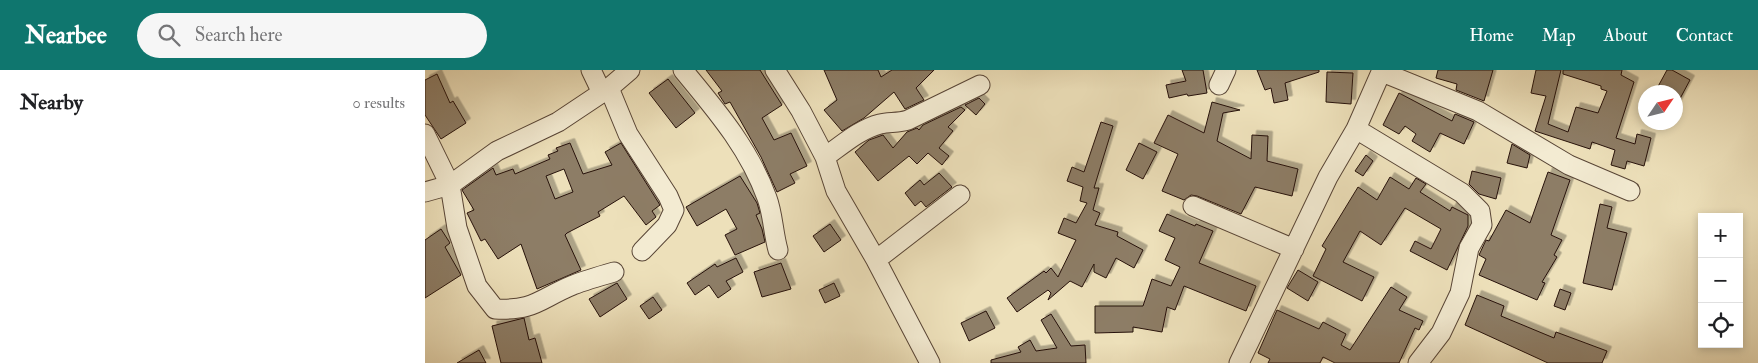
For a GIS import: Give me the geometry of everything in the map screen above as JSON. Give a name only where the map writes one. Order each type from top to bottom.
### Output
[{"type":"street","points":[[591,70],[606,90],[628,134],[668,196],[674,210],[667,225],[642,251]]},
{"type":"street","points":[[425,192],[450,185],[497,151],[558,122],[606,90],[630,70]]},
{"type":"street","points":[[683,70],[744,148],[766,197],[779,250]]},
{"type":"street","points":[[775,70],[801,111],[825,157],[836,191],[876,260],[930,363]]},
{"type":"street","points":[[1239,363],[1328,177],[1356,129],[1382,71],[1478,111],[1569,166],[1630,190]]},
{"type":"street","points":[[825,157],[861,132],[881,124],[908,120],[980,85]]},
{"type":"street","points":[[1356,129],[1447,183],[1462,193],[1480,211],[1482,226],[1469,248],[1460,293],[1441,333],[1418,363]]},
{"type":"street","points":[[425,134],[450,185],[457,228],[477,286],[495,310],[515,310],[535,306],[572,286],[614,272]]},
{"type":"street","points":[[876,260],[960,196]]},
{"type":"street","points":[[1193,206],[1294,249]]},
{"type":"building","points":[[706,70],[760,70],[782,105],[762,118],[774,140],[791,133],[807,166],[790,174],[795,183],[777,192],[761,157],[730,102],[725,104],[718,93],[722,91]]},
{"type":"building","points":[[824,70],[878,70],[881,77],[892,70],[934,70],[916,88],[924,100],[905,109],[894,92],[864,118],[842,131],[824,110],[837,100]]},
{"type":"building","points":[[1182,70],[1203,70],[1207,93],[1188,96],[1187,94],[1169,98],[1166,85],[1186,81]]},
{"type":"building","points":[[1257,70],[1319,70],[1319,72],[1285,83],[1288,100],[1274,103],[1271,88],[1265,90]]},
{"type":"building","points":[[1438,70],[1493,70],[1484,101],[1456,90],[1457,84],[1436,78]]},
{"type":"building","points":[[1536,70],[1561,70],[1548,124],[1568,132],[1576,107],[1598,113],[1607,91],[1601,89],[1601,86],[1563,74],[1563,70],[1622,70],[1621,75],[1634,82],[1616,138],[1635,144],[1637,134],[1651,138],[1644,166],[1627,161],[1625,169],[1611,165],[1615,150],[1592,142],[1590,149],[1535,131],[1546,96],[1531,93]]},
{"type":"building","points":[[1667,70],[1672,70],[1690,80],[1683,93],[1683,85],[1659,85]]},
{"type":"building","points":[[1327,72],[1353,73],[1351,104],[1326,102]]},
{"type":"building","points":[[437,74],[450,103],[453,101],[466,123],[441,139],[425,115],[425,80]]},
{"type":"building","points":[[668,79],[695,113],[676,128],[649,93]]},
{"type":"building","points":[[1399,93],[1452,121],[1455,114],[1474,122],[1464,144],[1440,133],[1430,152],[1412,141],[1416,134],[1405,126],[1399,134],[1383,125]]},
{"type":"building","points":[[979,98],[985,104],[976,115],[965,105]]},
{"type":"building","points":[[1212,102],[1240,110],[1223,113],[1217,141],[1251,159],[1252,135],[1268,136],[1267,161],[1298,169],[1292,196],[1255,187],[1241,214],[1197,196],[1191,195],[1184,200],[1162,191],[1178,154],[1154,143],[1168,115],[1204,133]]},
{"type":"building","points":[[961,107],[965,110],[948,127],[953,131],[939,148],[949,156],[942,165],[928,153],[917,164],[909,156],[878,181],[855,152],[869,140],[883,135],[893,148],[907,132],[917,128],[919,130],[923,125]]},
{"type":"building","points":[[1101,122],[1113,126],[1094,188],[1099,188],[1093,210],[1100,213],[1095,225],[1118,232],[1117,236],[1143,250],[1134,268],[1116,258],[1106,278],[1094,272],[1094,264],[1082,287],[1070,281],[1048,300],[1051,293],[1048,290],[1017,312],[1007,298],[1051,268],[1058,277],[1076,240],[1058,233],[1064,218],[1076,223],[1087,203],[1080,201],[1083,187],[1067,181],[1072,167],[1084,172]]},
{"type":"building","points":[[570,143],[583,174],[612,165],[605,152],[621,143],[660,205],[652,211],[656,217],[646,225],[624,196],[598,212],[600,216],[567,233],[565,235],[581,270],[537,289],[521,244],[498,259],[485,239],[481,241],[467,213],[474,210],[462,190],[493,168],[496,175],[513,169],[515,174],[550,159],[548,155],[558,151],[556,148]],"holes":[[[564,169],[573,192],[555,199],[546,176]]]},
{"type":"building","points":[[1139,143],[1157,152],[1143,179],[1126,170]]},
{"type":"building","points":[[1512,144],[1530,155],[1527,168],[1507,163]]},
{"type":"building","points":[[1366,155],[1373,161],[1363,176],[1355,171]]},
{"type":"building","points":[[1472,171],[1501,178],[1496,199],[1479,194],[1469,184]]},
{"type":"building","points":[[1548,172],[1570,180],[1551,235],[1562,240],[1554,255],[1557,257],[1542,282],[1545,283],[1537,300],[1479,275],[1486,259],[1479,255],[1486,240],[1489,241],[1506,210],[1530,223]]},
{"type":"building","points":[[939,173],[952,187],[926,207],[921,201],[915,206],[905,193],[920,180],[924,185]]},
{"type":"building","points":[[740,176],[757,203],[760,213],[756,215],[765,242],[735,255],[725,235],[737,229],[726,209],[697,226],[686,207]]},
{"type":"building","points":[[1390,177],[1409,189],[1416,178],[1426,184],[1420,192],[1450,211],[1452,207],[1468,215],[1468,226],[1447,270],[1410,251],[1415,241],[1431,249],[1441,229],[1405,208],[1381,245],[1360,231],[1343,262],[1374,277],[1362,301],[1313,276],[1326,249],[1322,246],[1358,187],[1377,200]]},
{"type":"building","points":[[1600,204],[1612,207],[1607,228],[1627,233],[1612,290],[1583,283]]},
{"type":"building","points":[[1167,214],[1195,226],[1196,224],[1213,231],[1199,263],[1256,286],[1246,311],[1184,286],[1175,310],[1167,307],[1162,332],[1133,327],[1133,332],[1095,333],[1095,306],[1143,306],[1152,279],[1171,286],[1180,267],[1165,260],[1175,238],[1159,231]]},
{"type":"building","points":[[830,224],[841,240],[824,252],[813,236]]},
{"type":"building","points":[[441,229],[450,243],[445,247],[461,275],[425,298],[425,240]]},
{"type":"building","points":[[736,258],[743,272],[726,281],[731,289],[718,298],[709,285],[695,295],[687,283],[715,264],[717,267]]},
{"type":"building","points":[[781,263],[791,289],[762,297],[754,272]]},
{"type":"building","points":[[1298,270],[1318,282],[1308,301],[1287,288]]},
{"type":"building","points":[[617,283],[627,299],[600,317],[589,299]]},
{"type":"building","points":[[834,283],[840,296],[825,303],[819,290]]},
{"type":"building","points":[[1391,287],[1407,297],[1399,310],[1423,321],[1419,330],[1415,328],[1399,363],[1335,363],[1323,357],[1320,363],[1268,363],[1270,359],[1258,353],[1277,310],[1319,329],[1323,322],[1346,334],[1341,345],[1350,350]]},
{"type":"building","points":[[1560,289],[1571,293],[1565,310],[1554,306]]},
{"type":"building","points":[[1477,295],[1504,306],[1501,316],[1554,338],[1556,332],[1607,351],[1602,363],[1548,363],[1465,325]]},
{"type":"building","points":[[653,297],[662,310],[649,319],[640,306]]},
{"type":"building","points":[[986,311],[995,328],[969,341],[961,323]]},
{"type":"building","points":[[1051,314],[1071,346],[1085,345],[1086,363],[991,363],[991,360],[1021,352],[1018,347],[1030,340],[1036,351],[1057,348],[1041,320]]},
{"type":"building","points":[[524,318],[529,340],[535,338],[542,363],[501,363],[492,326]]},
{"type":"building","points":[[479,350],[486,363],[457,363]]}]
